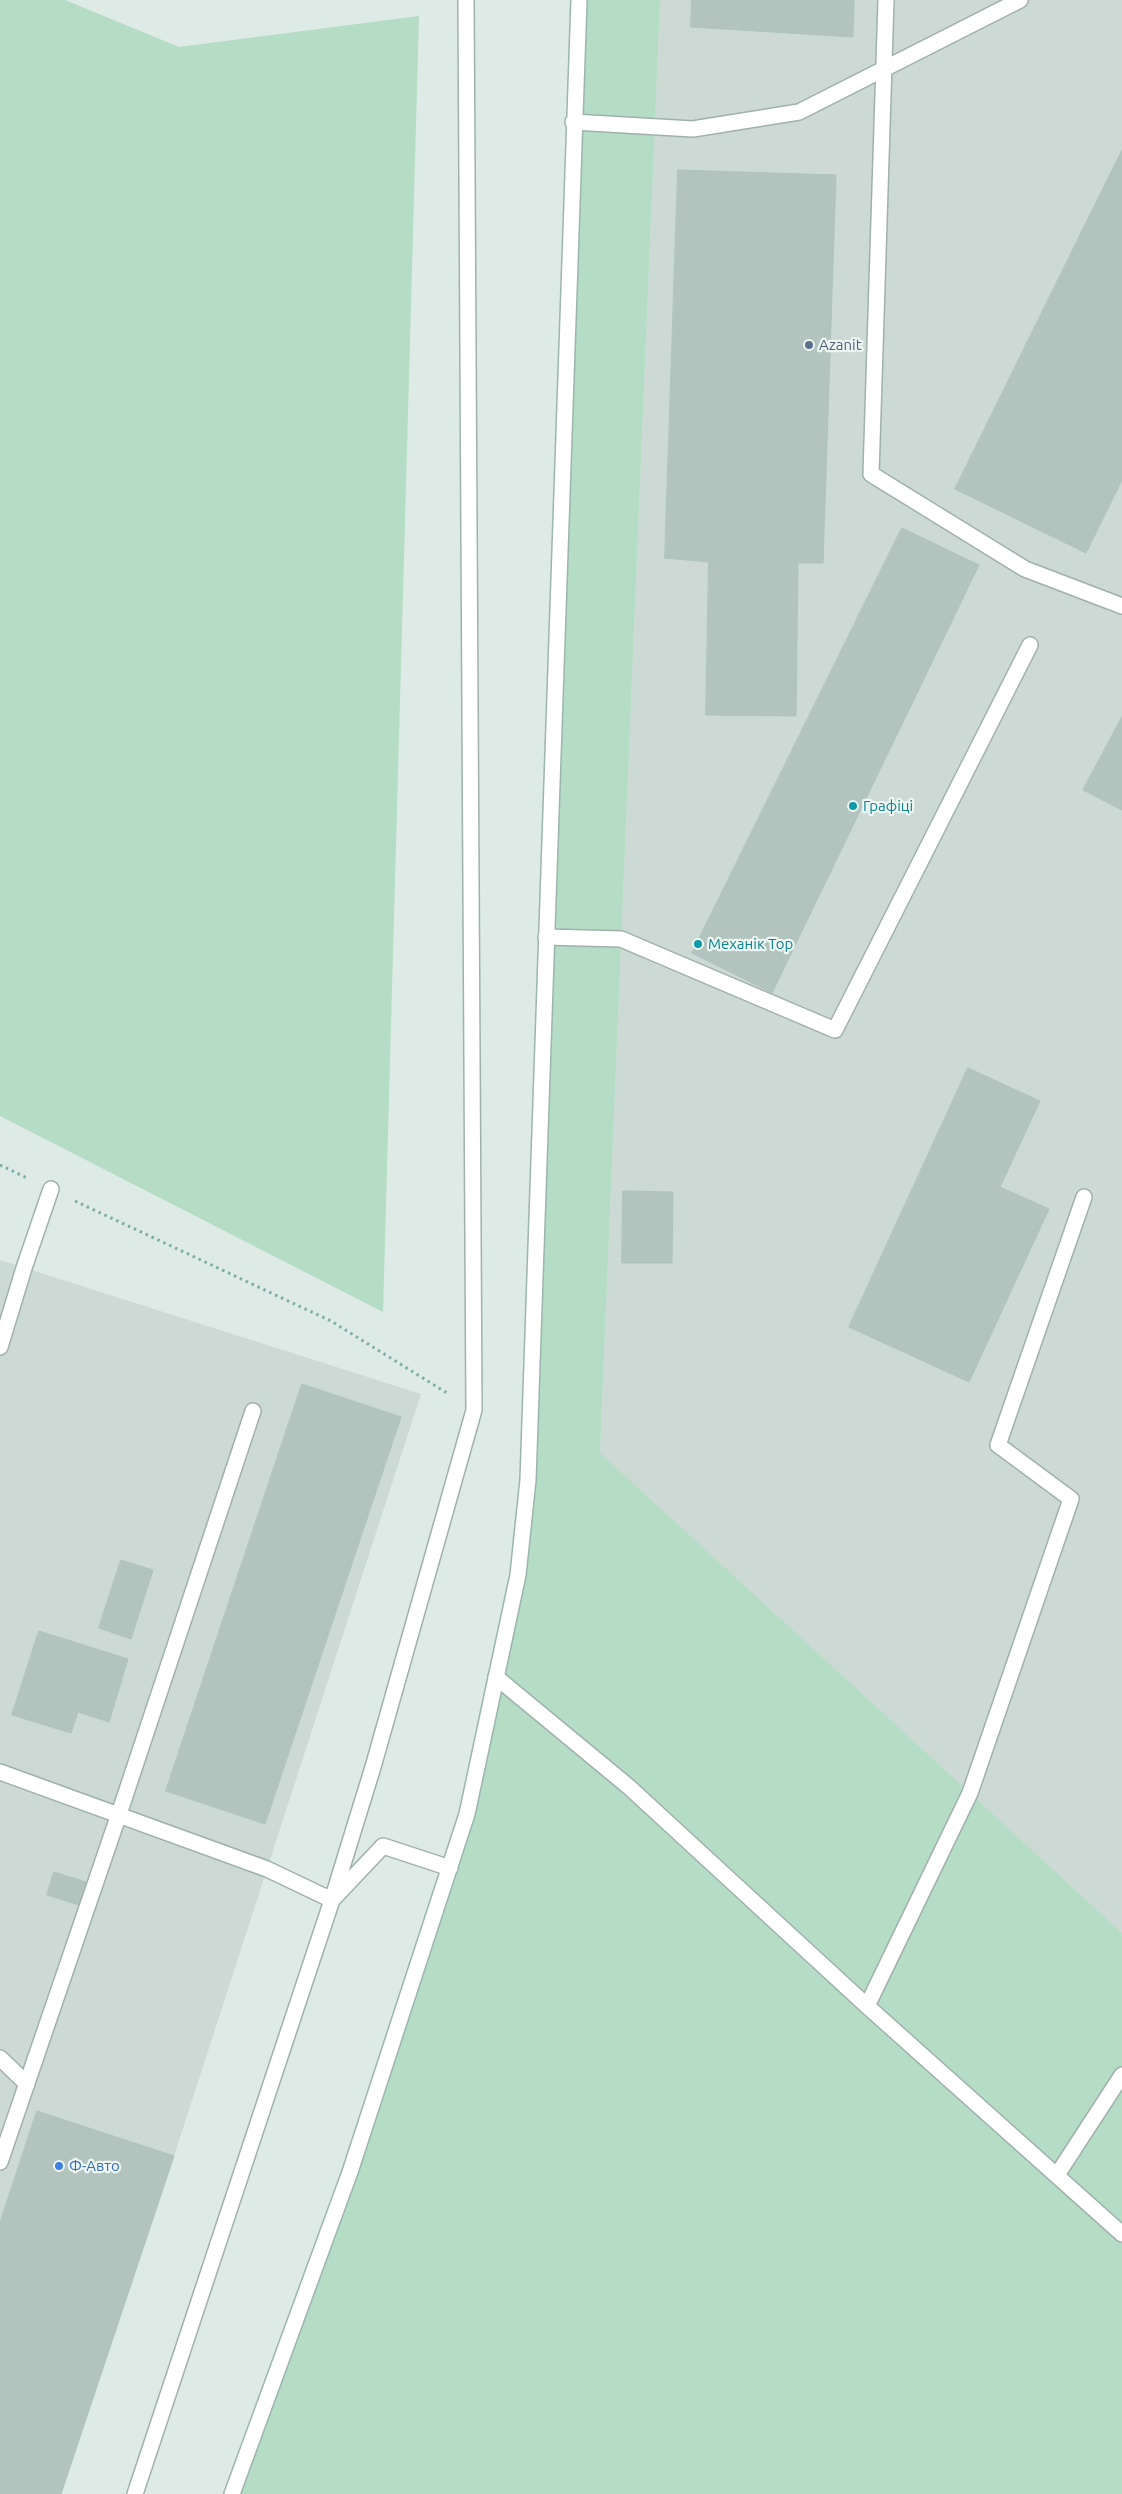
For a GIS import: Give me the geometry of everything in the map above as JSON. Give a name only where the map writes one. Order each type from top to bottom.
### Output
[{"type":"main road","points":[[135,2494],[332,1900],[376,1758],[474,1410],[466,0]]},
{"type":"main road","points":[[232,2494],[350,2172],[467,1814],[518,1575],[528,1480],[573,122],[579,0]]},
{"type":"main road","points":[[886,0],[871,474],[1025,569],[1122,606]]},
{"type":"main road","points":[[573,122],[693,129],[799,112],[1020,0]]},
{"type":"main road","points":[[546,937],[621,939],[835,1030],[1030,645]]},
{"type":"main road","points":[[0,1347],[4,1320],[51,1189]]},
{"type":"main road","points":[[867,2006],[970,1793],[1071,1499],[998,1445],[1084,1197]]},
{"type":"main road","points":[[0,2162],[118,1817],[253,1411]]},
{"type":"main road","points":[[496,1677],[629,1787],[867,2006],[1122,2234]]},
{"type":"main road","points":[[0,1772],[118,1817],[266,1869],[332,1900]]},
{"type":"main road","points":[[332,1900],[383,1846],[450,1868]]},
{"type":"main road","points":[[0,2058],[27,2084]]},
{"type":"main road","points":[[1057,2175],[1122,2075]]},
{"type":"path","points":[[0,1166],[331,1321],[474,1410]]},
{"type":"shaded area","points":[[660,0],[1122,0],[1122,1933],[600,1454]]},
{"type":"shaded area","points":[[0,1260],[421,1394],[174,2156],[61,2494],[0,2494]]},
{"type":"green space","points":[[0,0],[65,0],[179,47],[419,16],[383,1312],[0,1116]]},
{"type":"green space","points":[[579,0],[660,0],[600,1453],[1122,1933],[1122,2494],[232,2494],[450,1868],[518,1575]]},
{"type":"building","points":[[692,0],[854,0],[853,37],[691,27]]},
{"type":"building","points":[[1122,150],[1122,480],[1086,553],[955,489]]},
{"type":"building","points":[[678,170],[836,175],[823,563],[709,562],[665,558]]},
{"type":"building","points":[[902,528],[979,565],[772,993],[692,953]]},
{"type":"building","points":[[709,562],[798,562],[796,716],[706,715]]},
{"type":"building","points":[[1122,717],[1122,810],[1083,790]]},
{"type":"building","points":[[968,1068],[1040,1101],[1000,1187],[1049,1209],[969,1382],[849,1327]]},
{"type":"building","points":[[623,1191],[673,1192],[672,1263],[622,1263]]},
{"type":"building","points":[[302,1384],[401,1417],[265,1824],[166,1791]]},
{"type":"building","points":[[121,1560],[153,1570],[131,1639],[99,1628]]},
{"type":"building","points":[[39,1631],[128,1659],[109,1722],[78,1712],[71,1733],[12,1715]]},
{"type":"building","points":[[54,1872],[86,1882],[79,1905],[47,1895]]},
{"type":"building","points":[[37,2111],[174,2156],[61,2494],[0,2494],[0,2223]]},
{"type":"place","name":"Azanit","points":[[809,345]]},
{"type":"place","name":"Графіці","points":[[853,806]]},
{"type":"place","name":"Механік Тор","points":[[698,944]]},
{"type":"place","name":"Ф-Авто","points":[[59,2166]]}]
